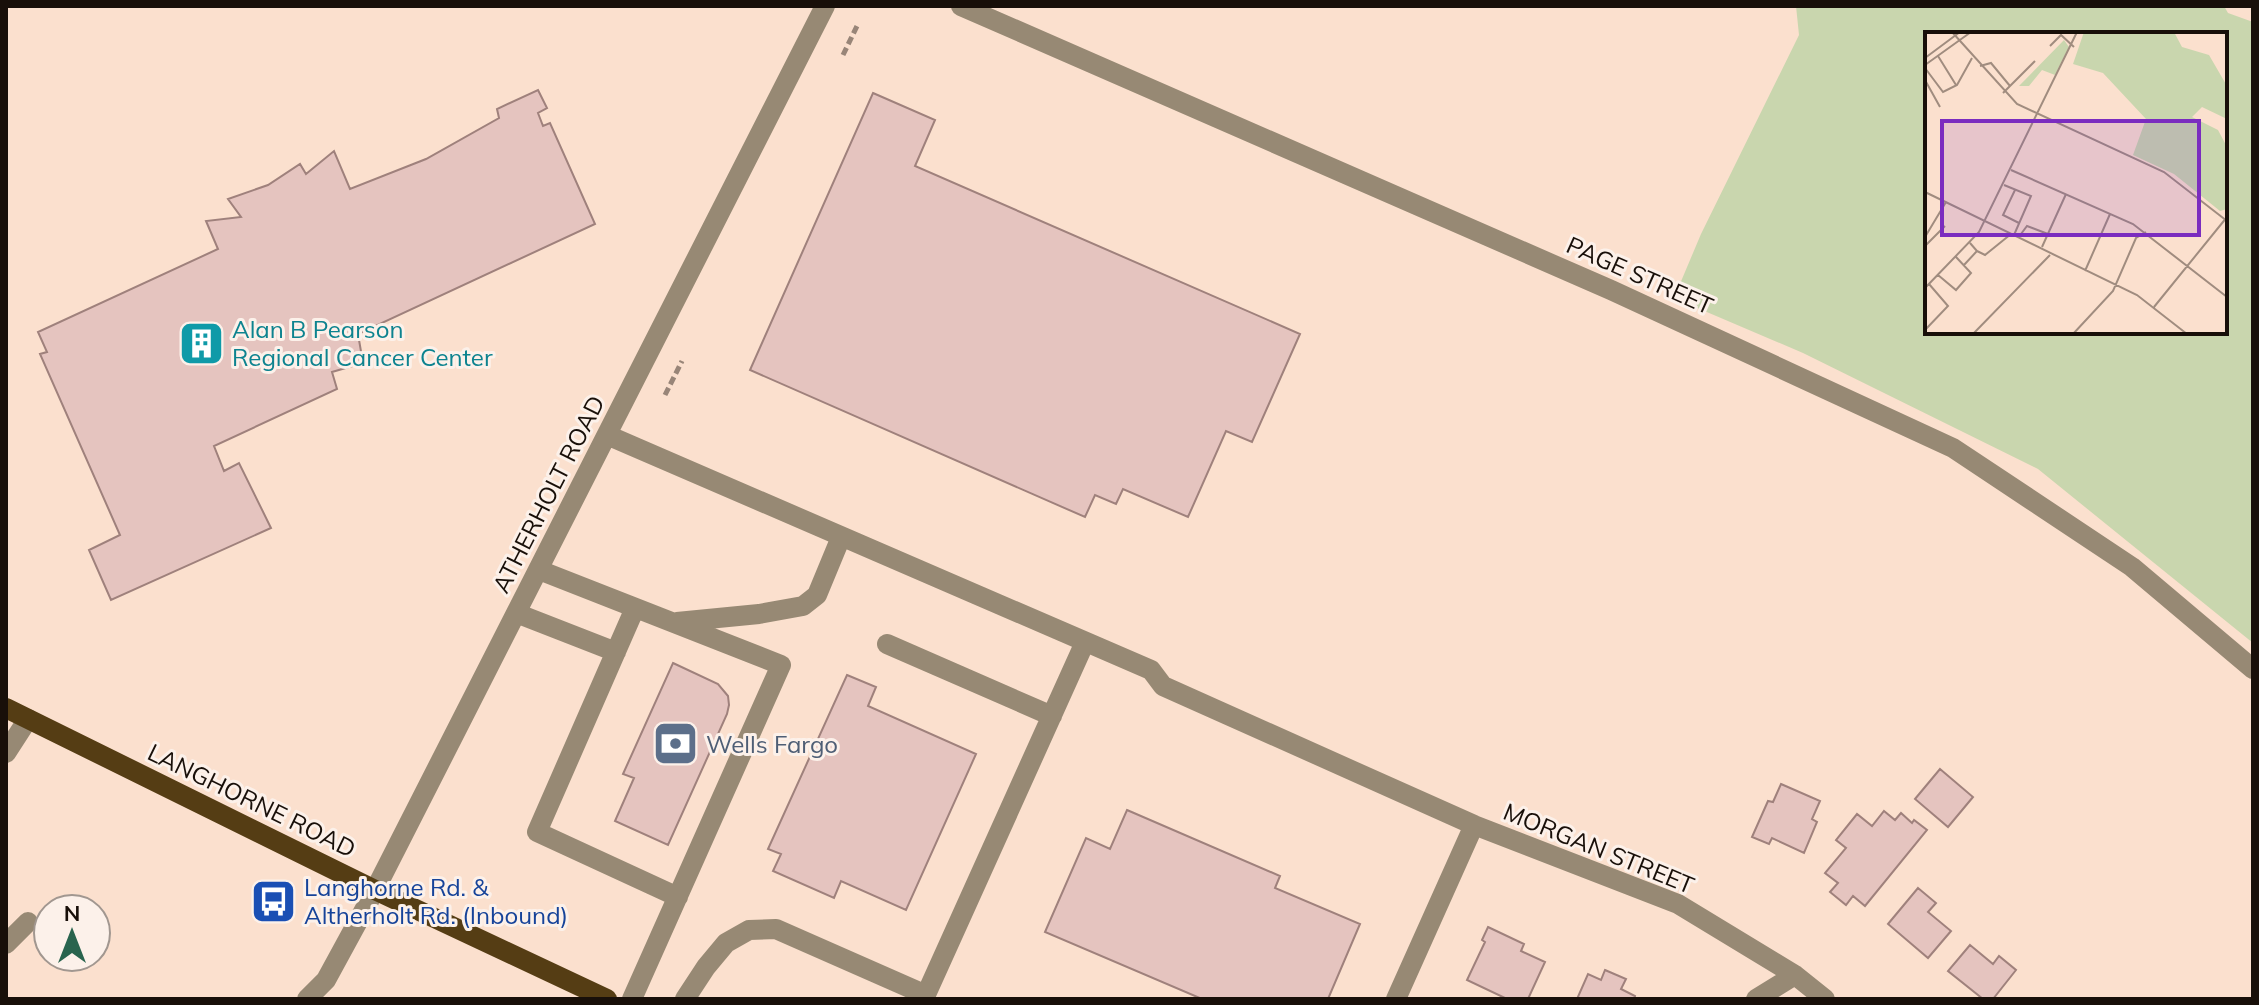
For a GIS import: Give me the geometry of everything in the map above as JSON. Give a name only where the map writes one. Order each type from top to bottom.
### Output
[{"type":"main road","name":"LANGHORNE ROAD","points":[[6,708],[602,998]]},
{"type":"street","name":"ATHERHOLT ROAD","points":[[307,999],[326,980],[375,890],[825,6]]},
{"type":"street","name":"PAGE STREET","points":[[961,6],[1611,290],[1953,448],[2132,567],[2253,669]]},
{"type":"street","name":"MORGAN STREET","points":[[607,435],[1151,670],[1163,686],[1474,825],[1678,904],[1795,975],[1825,999]]},
{"type":"street","points":[[673,623],[803,606],[817,595],[841,537]]},
{"type":"street","points":[[539,570],[781,665],[632,999]]},
{"type":"street","points":[[635,608],[537,832],[678,897]]},
{"type":"street","points":[[516,613],[616,652]]},
{"type":"street","points":[[685,999],[726,943],[749,930],[776,929],[925,997],[1085,642]]},
{"type":"street","points":[[887,644],[1052,716]]},
{"type":"street","points":[[6,753],[28,719]]},
{"type":"street","points":[[1396,999],[1474,825]]},
{"type":"street","points":[[6,944],[28,922]]},
{"type":"street","points":[[1756,999],[1795,975]]},
{"type":"path","points":[[843,55],[858,24]]},
{"type":"path","points":[[665,395],[682,361]]},
{"type":"green space","points":[[1796,6],[2224,6],[2228,13],[2253,22],[2253,643],[2038,469],[1803,353],[1674,298],[1701,234],[1799,35]]},
{"type":"building","name":"Alan B Pearson Regional Cancer Center","points":[[538,90],[547,108],[538,113],[543,126],[550,123],[595,224],[358,334],[363,363],[332,372],[337,389],[214,446],[224,471],[239,463],[271,528],[111,600],[89,550],[120,535],[40,354],[47,352],[38,332],[218,249],[206,221],[241,217],[228,199],[268,185],[300,164],[306,174],[334,151],[350,189],[426,159],[499,118],[497,109]]},
{"type":"building","points":[[873,93],[935,120],[915,166],[1300,334],[1252,442],[1226,431],[1188,517],[1123,489],[1116,504],[1095,495],[1085,517],[750,370]]},
{"type":"building","name":"Wells Fargo","points":[[673,663],[718,684],[728,696],[729,705],[668,845],[615,821],[634,778],[623,774]]},
{"type":"building","points":[[847,675],[876,687],[868,706],[976,754],[906,910],[841,881],[834,898],[773,871],[781,854],[768,849]]},
{"type":"building","points":[[1940,769],[1973,797],[1948,827],[1915,799]]},
{"type":"building","points":[[1781,784],[1820,801],[1812,819],[1817,822],[1804,853],[1772,838],[1769,844],[1752,837],[1768,801],[1773,802]]},
{"type":"building","points":[[1127,810],[1280,876],[1275,888],[1360,924],[1328,999],[1202,999],[1045,932],[1086,838],[1110,849]]},
{"type":"building","points":[[1884,811],[1895,820],[1901,813],[1927,830],[1865,906],[1853,896],[1846,905],[1830,892],[1838,883],[1825,873],[1846,848],[1836,840],[1857,814],[1872,826]]},
{"type":"building","points":[[1918,888],[1936,903],[1928,912],[1951,931],[1928,958],[1888,924]]},
{"type":"building","points":[[1488,927],[1524,944],[1521,951],[1545,962],[1528,999],[1507,999],[1467,980],[1485,942],[1482,940]]},
{"type":"building","points":[[1970,945],[1993,964],[1999,956],[2016,970],[1993,999],[1983,999],[1948,971]]},
{"type":"building","points":[[1605,970],[1626,979],[1621,989],[1635,996],[1634,999],[1577,999],[1588,974],[1601,980]]},
{"type":"place","name":"Alan B Pearson Regional Cancer Center","points":[[201,343]]},
{"type":"place","name":"Wells Fargo","points":[[675,744]]},
{"type":"place","name":"Langhorne Rd. & Altherholt Rd. (Inbound)","points":[[273,901]]}]
